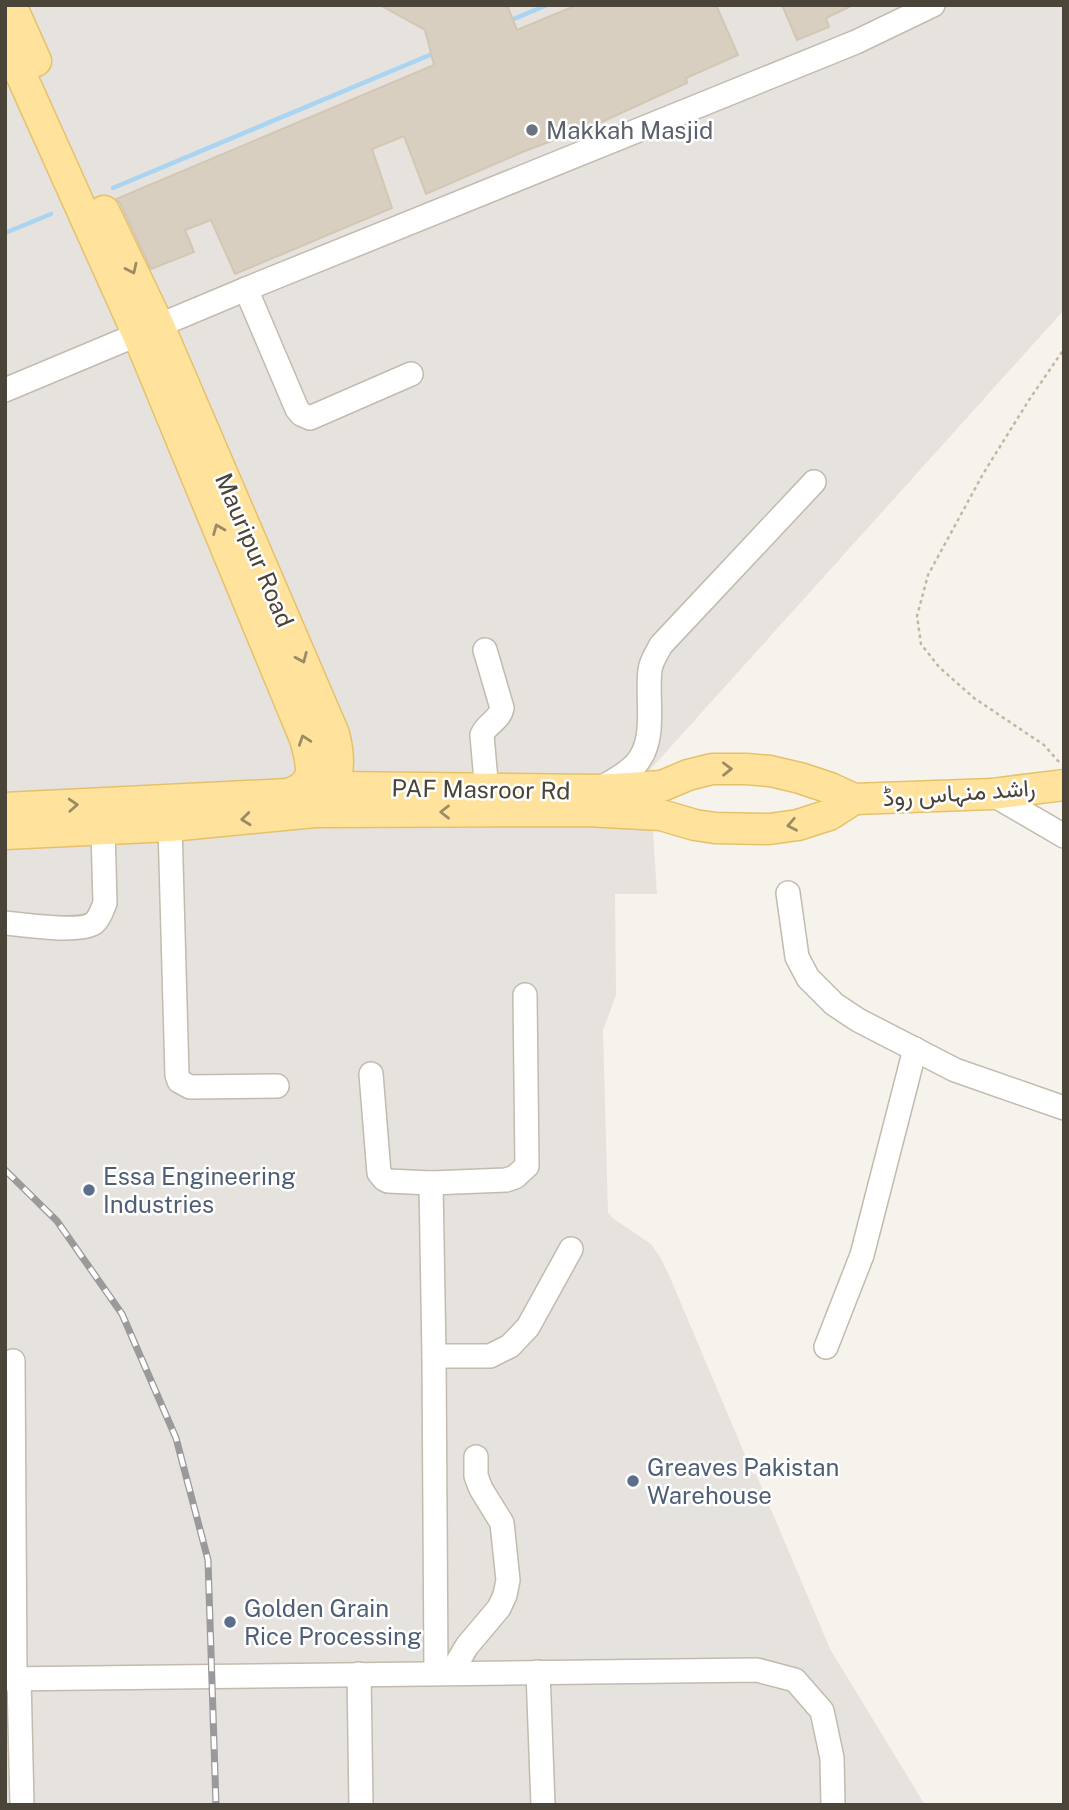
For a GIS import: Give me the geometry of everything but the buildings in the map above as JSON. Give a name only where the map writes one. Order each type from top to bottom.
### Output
[{"type":"main road","name":"Mauripur Road","points":[[12,5],[89,200],[334,734],[339,755],[334,786]]},
{"type":"main road","name":"Mauripur Road","points":[[5,39],[89,200]]},
{"type":"main road","name":"Mauripur Road","points":[[148,330],[305,739],[311,762],[307,801]]},
{"type":"main road","name":"راشد منہاس روڈ","points":[[854,799],[829,815],[798,825],[769,829],[695,825],[661,801],[688,775],[712,769],[770,771],[800,778],[854,799],[992,793],[1062,774]]},
{"type":"main road","name":"PAF Masroor Rd","points":[[307,801],[334,786],[587,811],[661,801]]},
{"type":"main road","name":"PAF Masroor Rd","points":[[307,801],[487,800],[596,790],[661,801]]},
{"type":"main road","points":[[5,808],[288,794],[307,801]]},
{"type":"main road","points":[[5,834],[170,826],[307,801]]},
{"type":"street","points":[[5,390],[246,289],[856,42],[933,5]]},
{"type":"street","points":[[246,289],[297,409],[305,417],[310,418],[411,374]]},
{"type":"street","points":[[596,790],[623,775],[643,754],[648,739],[650,668],[661,645],[814,482]]},
{"type":"street","points":[[485,650],[502,708],[500,715],[482,734],[487,800]]},
{"type":"street","points":[[992,793],[1064,836]]},
{"type":"street","points":[[170,826],[177,1074],[180,1081],[190,1087],[277,1086]]},
{"type":"street","points":[[5,923],[34,927],[85,927],[94,923],[101,914],[104,903],[103,830]]},
{"type":"street","points":[[788,893],[796,957],[808,978],[834,1004],[955,1070],[1064,1108]]},
{"type":"street","points":[[371,1074],[379,1173],[384,1179],[431,1183],[506,1180],[515,1177],[527,1166],[525,995]]},
{"type":"street","points":[[826,1347],[862,1255],[915,1049]]},
{"type":"street","points":[[431,1183],[443,1673]]},
{"type":"street","points":[[434,1356],[490,1356],[510,1346],[528,1327],[571,1248]]},
{"type":"street","points":[[13,1361],[13,1678],[22,1805]]},
{"type":"street","points":[[443,1673],[499,1608],[508,1580],[502,1523],[481,1489],[476,1476],[476,1457]]},
{"type":"street","points":[[13,1678],[757,1670],[795,1680],[822,1711],[832,1758],[833,1805]]},
{"type":"street","points":[[538,1672],[543,1805]]},
{"type":"street","points":[[359,1674],[360,1805]]},
{"type":"path","points":[[1062,774],[1044,745],[974,698],[939,667],[921,644],[917,616],[928,575],[983,474],[1064,348]]},
{"type":"shaded area","points":[[5,5],[1064,5],[1064,310],[649,771],[657,894],[615,894],[616,995],[603,1030],[608,1213],[651,1244],[660,1257],[830,1649],[925,1805],[5,1805]]},
{"type":"waterway","points":[[509,21],[547,5]]},
{"type":"waterway","points":[[113,188],[437,52]]},
{"type":"waterway","points":[[5,233],[51,214]]},
{"type":"railway","points":[[5,1170],[57,1221],[122,1314],[176,1438],[208,1560],[216,1805]]},
{"type":"place","name":"Makkah Masjid","points":[[532,130]]},
{"type":"place","name":"Essa Engineering Industries","points":[[89,1190]]},
{"type":"place","name":"Greaves Pakistan Warehouse","points":[[633,1481]]},
{"type":"place","name":"Golden Grain Rice Processing","points":[[230,1622]]}]
